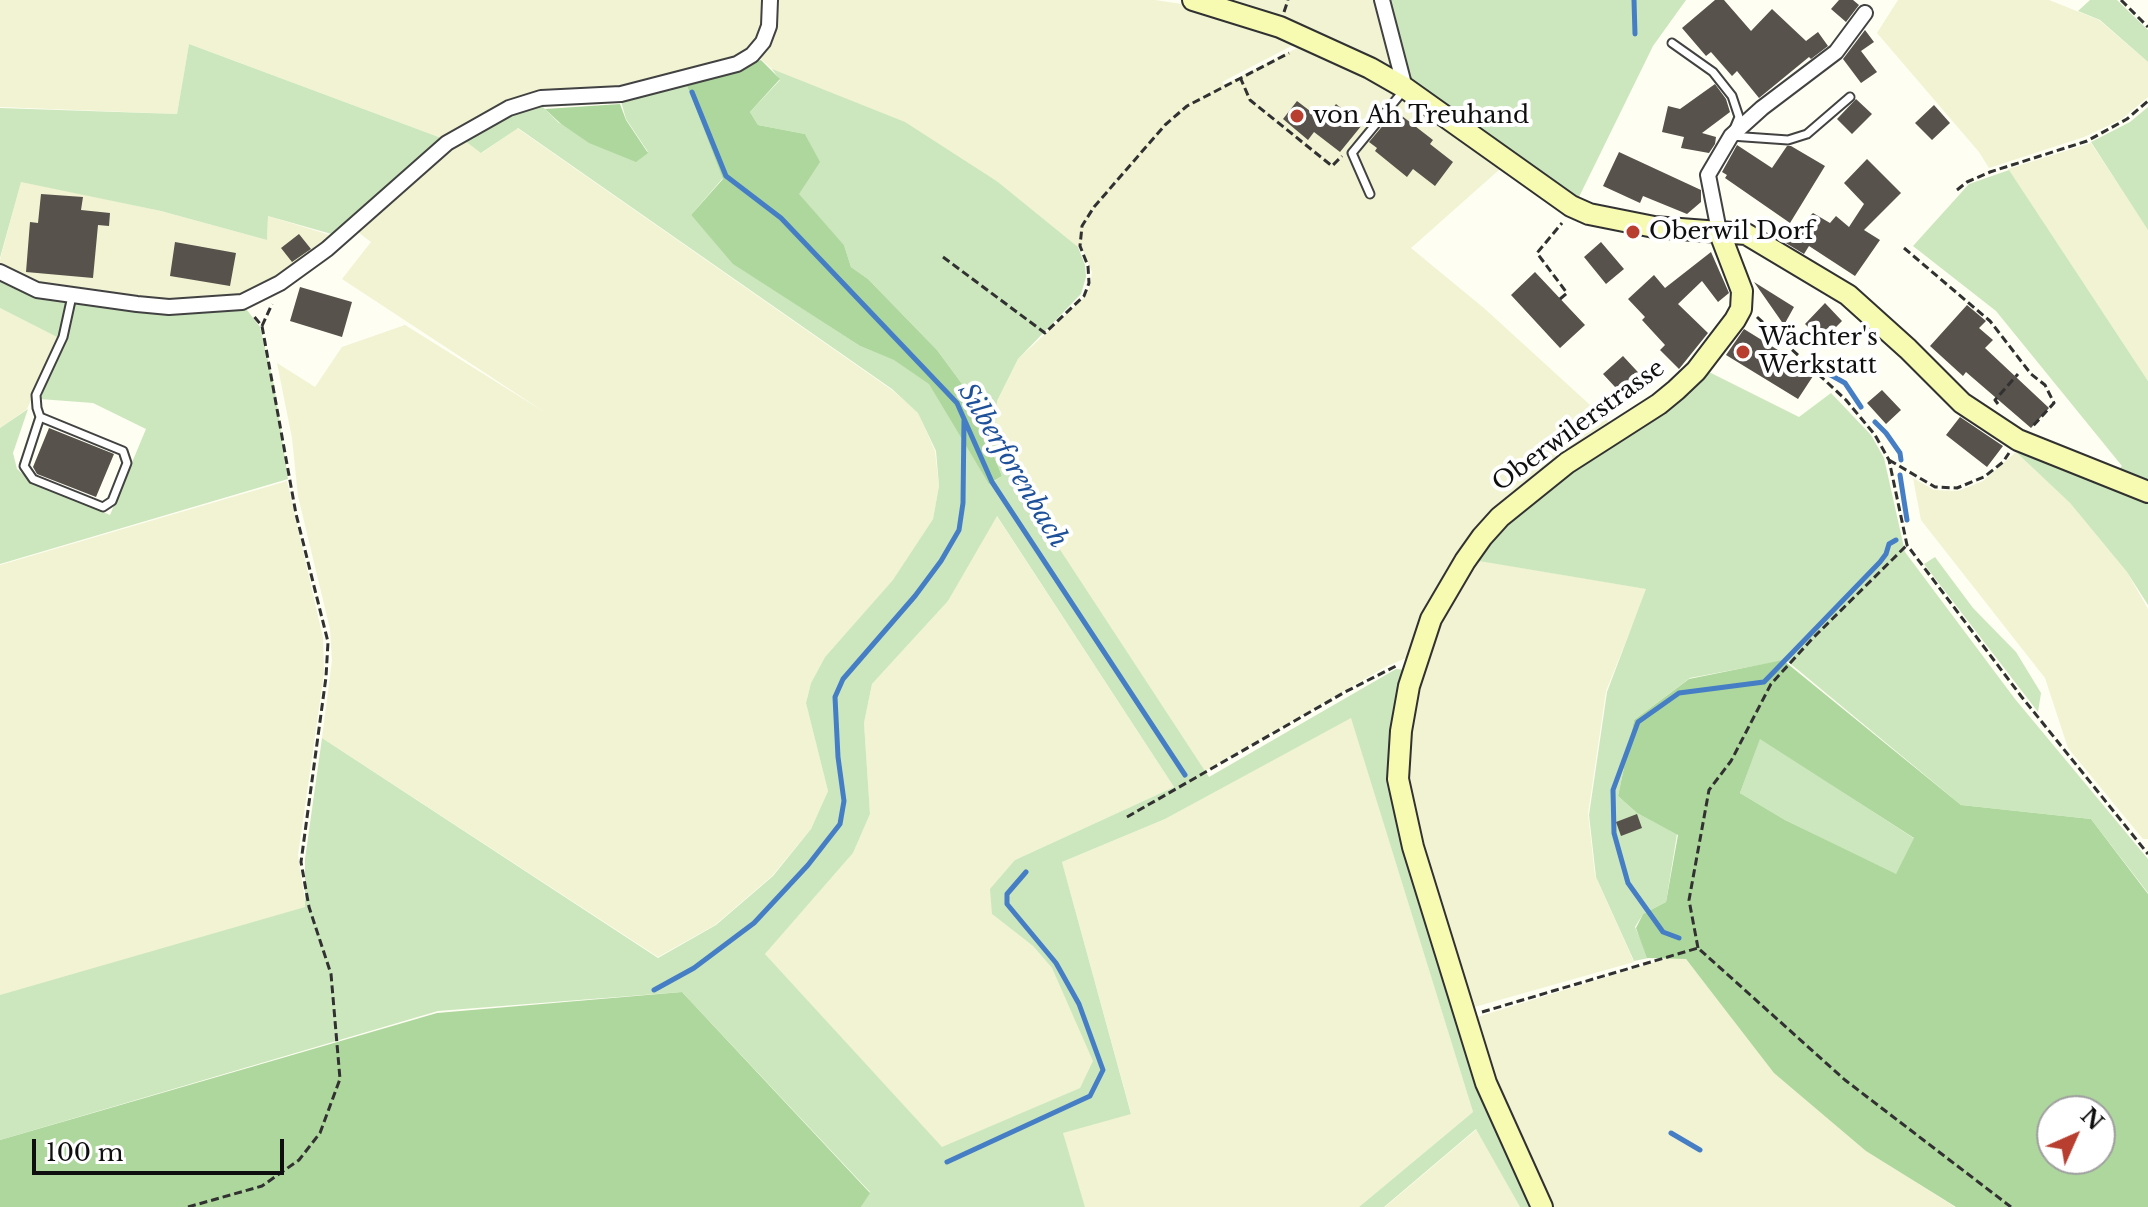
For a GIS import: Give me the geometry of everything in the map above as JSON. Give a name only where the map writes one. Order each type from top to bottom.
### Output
[{"type":"street","points":[[0,272],[37,290],[72,296],[169,307],[242,302],[280,283],[327,249],[447,143],[509,108],[541,98],[621,94],[737,64],[752,55],[763,42],[769,26],[770,0]]},
{"type":"street","points":[[1193,0],[1314,40],[1405,88],[1574,208],[1623,223],[1746,234],[1848,295],[1962,403],[1985,419],[2148,492]]},
{"type":"street","points":[[1382,0],[1405,88]]},
{"type":"street","points":[[1741,305],[1739,282],[1719,231],[1708,175],[1731,136],[1762,108],[1836,52],[1865,13]]},
{"type":"street","name":"Oberwilerstrasse","points":[[1542,1207],[1497,1112],[1413,847],[1398,779],[1401,731],[1415,664],[1431,619],[1449,587],[1500,517],[1567,463],[1676,390],[1724,337],[1739,315],[1741,305]]},
{"type":"lane","points":[[1672,43],[1713,72],[1732,96],[1739,117],[1731,136],[1788,140],[1807,134],[1850,97]]},
{"type":"lane","points":[[1370,194],[1352,153],[1405,88]]},
{"type":"lane","points":[[40,417],[123,451],[127,463],[112,501],[103,507],[33,479],[24,466],[40,417],[36,395],[63,337],[72,296]]},
{"type":"path","points":[[2121,0],[2148,27]]},
{"type":"path","points":[[943,257],[1045,333],[1084,296],[1089,283],[1088,266],[1080,246],[1082,226],[1094,207],[1165,125],[1187,106],[1314,40]]},
{"type":"path","points":[[1240,77],[1250,100],[1332,166],[1342,156],[1352,153]]},
{"type":"path","points":[[1957,190],[1990,172],[2087,141],[2127,119],[2148,101]]},
{"type":"path","points":[[1557,229],[1537,253],[1567,293],[1560,299]]},
{"type":"path","points":[[1889,460],[1935,487],[1957,488],[1984,477],[2003,462],[2054,403],[2045,385],[2031,374],[1990,321],[1904,248]]},
{"type":"path","points":[[188,1207],[262,1186],[299,1160],[320,1133],[340,1079],[331,974],[309,907],[301,862],[328,642],[296,514],[262,326],[242,302]]},
{"type":"path","points":[[1741,305],[1846,400],[1875,435],[1889,460],[1907,545],[2021,696],[2148,854]]},
{"type":"path","points":[[1985,419],[1998,403],[1995,400],[2018,374]]},
{"type":"path","points":[[1907,545],[1771,684],[1731,761],[1709,790],[1689,900],[1698,948],[1845,1080],[2011,1207]]},
{"type":"path","points":[[1127,817],[1345,692],[1399,665],[1415,664]]},
{"type":"path","points":[[2142,847],[2148,845]]},
{"type":"path","points":[[1467,1017],[1698,948]]},
{"type":"green space","points":[[0,0],[764,0],[762,31],[751,50],[737,59],[622,89],[543,92],[444,139],[189,44],[177,114],[0,107]]},
{"type":"green space","points":[[776,0],[1155,0],[1188,5],[1301,41],[1222,82],[1224,85],[1313,40],[1221,0],[1375,0],[1390,55],[1393,86],[1500,169],[1411,248],[1485,309],[1612,425],[1527,486],[1411,656],[1387,666],[1205,771],[1014,481],[996,431],[997,401],[1018,359],[1084,298],[1090,287],[1092,272],[1084,252],[998,182],[773,70],[761,59],[774,31]]},
{"type":"green space","points":[[1387,0],[1686,0],[1653,46],[1577,201],[1410,86]]},
{"type":"green space","points":[[1898,0],[2049,0],[2099,20],[2148,62],[2148,97],[2122,119],[2084,137],[1989,168],[1979,152],[1877,33]]},
{"type":"green space","points":[[2090,0],[2117,0],[2148,30],[2148,62],[2100,20],[2078,11]]},
{"type":"green space","points":[[189,44],[444,139],[335,235],[268,216],[267,240],[161,211],[21,182],[0,258],[0,108],[177,114]]},
{"type":"green space","points":[[761,60],[780,79],[750,112],[758,125],[805,134],[820,162],[799,194],[844,245],[851,267],[868,279],[937,350],[968,392],[1002,476],[989,484],[929,384],[894,360],[860,346],[733,264],[691,215],[723,179],[687,86]]},
{"type":"green space","points":[[772,69],[905,122],[998,182],[1078,247],[1086,277],[1081,294],[1018,359],[997,401],[996,431],[1015,481],[1209,777],[1396,669],[1408,670],[1390,774],[1535,1207],[1520,1207],[1476,1129],[1384,1207],[1359,1207],[1473,1112],[1351,718],[1165,819],[1062,862],[1131,1114],[1063,1133],[1085,1207],[861,1207],[870,1192],[682,992],[438,1011],[0,1140],[0,995],[305,907],[305,859],[322,738],[658,958],[716,925],[773,876],[811,829],[828,791],[806,703],[811,683],[825,657],[893,580],[933,519],[939,486],[936,451],[918,413],[892,389],[518,128],[481,153],[461,138],[510,112],[540,104],[559,123],[648,152],[626,119],[620,98],[685,81],[723,178],[691,215],[734,264],[860,346],[895,360],[929,383],[990,484],[1002,476],[968,392],[937,350],[868,279],[851,267],[844,245],[798,194],[819,162],[805,134],[758,125],[750,112],[780,80]],"holes":[[[997,516],[1174,787],[1015,860],[990,889],[992,914],[1033,946],[1052,968],[1093,1061],[1080,1088],[942,1147],[765,954],[853,853],[870,814],[864,723],[872,684],[948,601]]]},
{"type":"green space","points":[[620,104],[626,120],[648,153],[636,162],[589,143],[545,109]]},
{"type":"green space","points":[[2148,107],[2148,230],[2091,142],[2130,122]]},
{"type":"green space","points":[[517,128],[892,390],[918,412],[935,451],[939,486],[933,519],[894,580],[825,657],[811,683],[806,703],[828,791],[811,829],[772,876],[715,925],[658,957],[322,738],[332,661],[330,629],[298,496],[292,438],[277,363],[315,387],[342,347],[405,325],[546,413],[342,279],[371,242],[354,229],[462,139],[482,153]]},
{"type":"green space","points":[[2091,143],[2148,229],[2148,381],[2008,169]]},
{"type":"green space","points":[[2009,170],[2148,381],[2148,486],[2115,473],[2122,466],[1996,311],[1913,246],[1969,184]]},
{"type":"green space","points":[[21,181],[161,211],[267,240],[268,216],[333,236],[327,249],[242,302],[169,307],[72,296],[0,272],[0,260]]},
{"type":"green space","points":[[0,276],[168,309],[240,301],[260,327],[274,385],[288,479],[0,564],[0,428],[28,409],[13,453],[17,469],[32,482],[110,515],[146,429],[93,403],[40,399],[65,341],[0,308]]},
{"type":"green space","points":[[0,308],[58,337],[27,409],[0,428]]},
{"type":"green space","points":[[1707,371],[1799,417],[1831,393],[1871,435],[1884,458],[1905,552],[2015,699],[2148,859],[2148,893],[2091,819],[1961,805],[1786,660],[1690,678],[1634,720],[1618,796],[1637,813],[1677,834],[1666,902],[1643,914],[1635,927],[1649,958],[1634,961],[1596,877],[1589,815],[1607,692],[1646,589],[1473,560],[1504,522]]},
{"type":"green space","points":[[2020,447],[2148,497],[2148,605],[2127,572],[2070,503],[2016,452]]},
{"type":"green space","points":[[2016,452],[2070,503],[2127,572],[2148,609],[2148,839],[2143,839],[2068,748],[2045,678],[1921,520],[1913,478],[1934,490],[1958,491],[1983,481]]},
{"type":"green space","points":[[287,481],[323,638],[324,673],[298,855],[306,907],[0,996],[0,565]]},
{"type":"green space","points":[[996,515],[1174,787],[1015,860],[992,914],[1033,946],[1052,968],[1094,1061],[1080,1088],[942,1148],[765,954],[853,853],[870,814],[864,723],[872,684],[948,601]]},
{"type":"green space","points":[[1935,557],[1973,608],[2016,652],[2041,693],[2038,712],[1924,564]]},
{"type":"green space","points":[[1475,560],[1647,589],[1606,691],[1588,814],[1595,875],[1634,962],[1471,1008],[1415,823],[1406,778],[1416,686],[1439,620]]},
{"type":"green space","points":[[1783,660],[1961,805],[2091,819],[2148,894],[2148,1207],[1956,1207],[1866,1151],[1774,1073],[1686,959],[1647,958],[1636,928],[1643,914],[1666,902],[1678,835],[1637,813],[1618,796],[1634,720],[1689,679]],"holes":[[[1760,739],[1914,838],[1896,874],[1785,820],[1740,793]]]},
{"type":"green space","points":[[1351,717],[1473,1112],[1359,1207],[1085,1207],[1062,1133],[1131,1113],[1062,862],[1165,819]]},
{"type":"green space","points":[[1760,738],[1915,839],[1896,875],[1785,820],[1740,793]]},
{"type":"green space","points":[[1668,958],[1685,958],[1723,1006],[1867,1151],[1955,1207],[1551,1207],[1505,1113],[1474,1018]]},
{"type":"green space","points":[[682,992],[870,1193],[861,1207],[0,1207],[0,1140],[437,1013]]},
{"type":"green space","points":[[1477,1129],[1520,1207],[1385,1207]]},
{"type":"building","points":[[1715,0],[1724,0],[1751,31],[1772,9],[1806,41],[1818,32],[1828,46],[1811,59],[1809,57],[1759,98],[1737,71],[1732,76],[1711,52],[1706,56],[1682,28]]},
{"type":"building","points":[[1839,0],[1853,0],[1859,5],[1846,22],[1831,9]]},
{"type":"building","points":[[1865,30],[1874,42],[1861,51],[1877,72],[1861,83],[1843,59]]},
{"type":"building","points":[[1715,84],[1726,99],[1730,112],[1702,133],[1716,137],[1715,144],[1709,153],[1681,148],[1684,137],[1662,132],[1668,106],[1680,109]]},
{"type":"building","points":[[1856,99],[1872,114],[1852,134],[1837,119]]},
{"type":"building","points":[[1297,101],[1323,121],[1336,104],[1362,125],[1340,152],[1314,132],[1308,140],[1283,119]]},
{"type":"building","points":[[1934,105],[1950,123],[1932,140],[1915,123]]},
{"type":"building","points":[[1391,116],[1397,121],[1402,116],[1433,140],[1430,144],[1453,162],[1435,186],[1413,169],[1407,177],[1375,151],[1377,148],[1369,142]]},
{"type":"building","points":[[1737,145],[1772,168],[1787,146],[1825,166],[1790,223],[1725,178],[1727,175],[1722,172]]},
{"type":"building","points":[[1619,152],[1701,190],[1701,202],[1687,214],[1643,196],[1640,203],[1603,186]]},
{"type":"building","points":[[1867,159],[1901,193],[1864,230],[1880,240],[1855,276],[1809,246],[1804,254],[1784,242],[1813,213],[1830,223],[1836,216],[1849,227],[1864,204],[1844,183]]},
{"type":"building","points":[[41,194],[83,197],[81,210],[110,213],[109,226],[98,225],[93,278],[26,272],[30,222],[38,223]]},
{"type":"building","points":[[299,234],[311,249],[292,262],[281,248]]},
{"type":"building","points":[[175,242],[236,253],[230,286],[170,276]]},
{"type":"building","points":[[1601,242],[1624,269],[1606,284],[1584,257]]},
{"type":"building","points":[[1711,252],[1729,293],[1718,302],[1702,281],[1678,304],[1708,333],[1679,369],[1660,350],[1665,345],[1628,299],[1654,275],[1665,288]]},
{"type":"building","points":[[1535,272],[1585,325],[1560,348],[1511,295]]},
{"type":"building","points":[[1754,282],[1794,307],[1784,325]]},
{"type":"building","points":[[300,287],[352,302],[342,337],[290,321]]},
{"type":"building","points":[[1825,303],[1842,321],[1835,328],[1842,335],[1830,348],[1805,324]]},
{"type":"building","points":[[1967,305],[1986,321],[1979,328],[1993,340],[1985,348],[2049,408],[2031,428],[1966,372],[1963,376],[1930,346]]},
{"type":"building","points":[[1744,329],[1815,373],[1798,399],[1726,355]]},
{"type":"building","points":[[1623,356],[1648,383],[1628,401],[1603,374]]},
{"type":"building","points":[[1882,390],[1901,410],[1886,424],[1867,403]]},
{"type":"building","points":[[1960,417],[2003,446],[1987,467],[1946,435]]},
{"type":"building","points":[[49,428],[114,454],[96,497],[37,474],[33,467]]},
{"type":"building","points":[[1637,814],[1642,828],[1621,836],[1616,822]]},
{"type":"waterway","points":[[1634,0],[1635,34]]},
{"type":"waterway","name":"Silberforenbach","points":[[692,92],[726,176],[781,218],[957,403],[992,482],[1185,775]]},
{"type":"waterway","points":[[1827,373],[1845,383],[1861,407]]},
{"type":"waterway","points":[[654,990],[694,968],[754,923],[808,865],[840,824],[844,801],[835,697],[843,679],[915,596],[959,530],[963,503],[964,420]]},
{"type":"waterway","points":[[1875,422],[1900,453],[1901,460]]},
{"type":"waterway","points":[[1900,475],[1907,520]]},
{"type":"waterway","points":[[1679,938],[1663,932],[1628,883],[1614,833],[1613,790],[1638,722],[1679,693],[1764,682],[1880,562],[1889,544],[1896,540]]},
{"type":"waterway","points":[[947,1162],[1090,1096],[1103,1070],[1079,1004],[1056,963],[1007,904],[1007,894],[1026,872]]},
{"type":"waterway","points":[[1671,1133],[1700,1150]]},
{"type":"place","name":"von Ah Treuhand","points":[[1297,116]]},
{"type":"place","name":"Oberwil Dorf","points":[[1633,232]]},
{"type":"place","name":"Wächter's Werkstatt","points":[[1743,352]]}]
